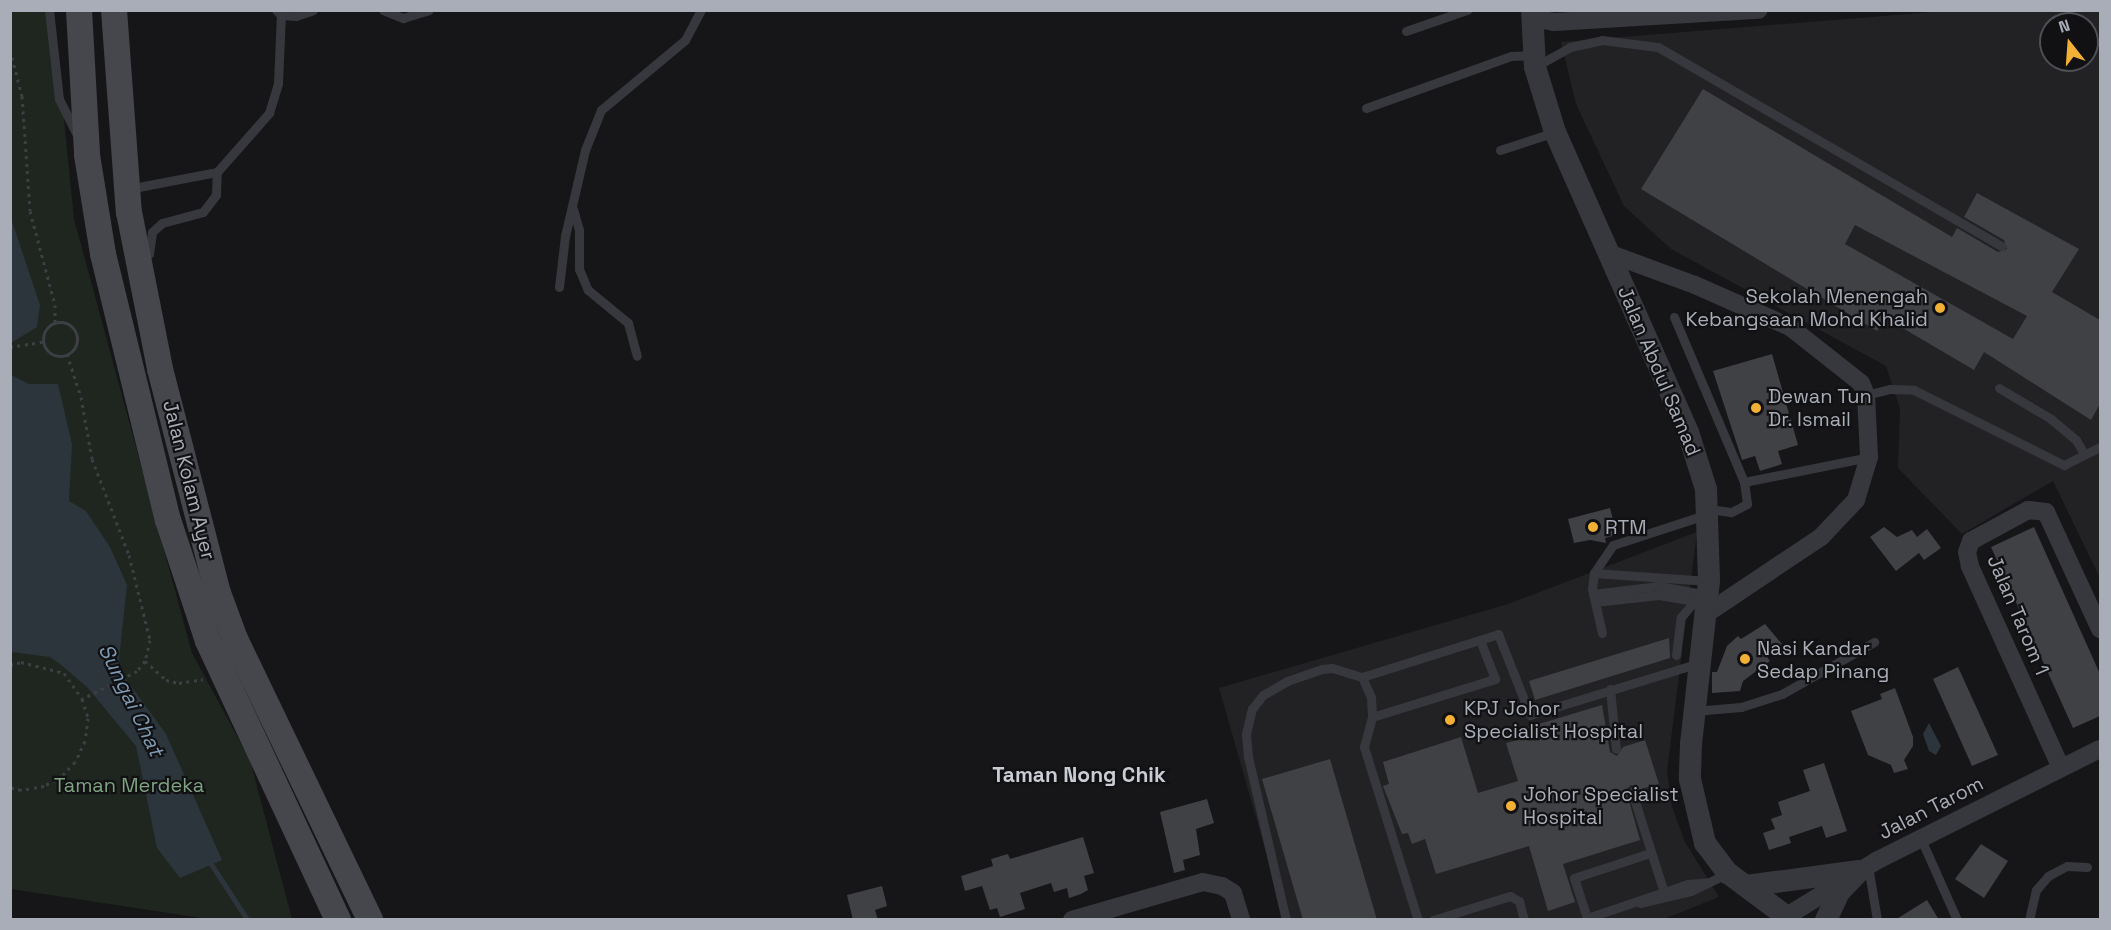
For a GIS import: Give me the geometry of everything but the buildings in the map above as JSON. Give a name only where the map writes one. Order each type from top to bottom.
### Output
[{"type":"main road","name":"Jalan Kolam Ayer","points":[[80,10],[87,155],[105,265],[168,520],[208,641],[338,920]]},
{"type":"main road","name":"Jalan Kolam Ayer","points":[[114,10],[127,190],[151,322],[205,546],[235,639],[370,920]]},
{"type":"main road","points":[[302,845],[318,920]]},
{"type":"street","points":[[1533,10],[1543,20],[1554,22],[1759,10]]},
{"type":"street","name":"Jalan Abdul Samad","points":[[1533,10],[1535,61],[1555,132],[1688,432],[1706,489],[1705,599],[1690,779],[1705,843],[1719,878],[1746,886],[1789,918]]},
{"type":"street","points":[[1608,254],[1695,285],[1790,327],[1861,383],[1866,395],[1869,457],[1856,500],[1821,537],[1705,599]]},
{"type":"street","name":"Jalan Tarom 1","points":[[2061,768],[1970,566],[1967,552],[1971,541],[2028,510],[2046,512],[2100,629]]},
{"type":"street","name":"Jalan Tarom","points":[[1789,918],[1864,868],[2100,749]]},
{"type":"street","points":[[1746,886],[1864,868]]},
{"type":"street","points":[[1826,920],[1839,892],[1864,868]]},
{"type":"street","points":[[1072,920],[1203,882],[1222,885],[1233,893],[1241,920]]},
{"type":"lane","points":[[49,10],[59,99],[87,155]]},
{"type":"lane","points":[[127,190],[217,171],[269,113],[278,82],[279,13],[313,10]]},
{"type":"lane","points":[[383,10],[404,18],[429,10]]},
{"type":"lane","points":[[559,287],[585,150],[601,110],[685,40],[701,10]]},
{"type":"lane","points":[[1406,31],[1467,10]]},
{"type":"lane","points":[[1366,108],[1511,56],[1535,61],[1560,51],[1602,40],[1658,47],[2001,246]]},
{"type":"lane","points":[[1500,150],[1555,132]]},
{"type":"lane","points":[[151,322],[148,245],[152,232],[162,224],[202,212],[216,195],[217,171]]},
{"type":"lane","points":[[573,206],[579,230],[579,269],[588,290],[628,322],[637,356]]},
{"type":"lane","points":[[1602,633],[1594,598],[1594,573],[1613,545],[1707,512],[1731,512],[1747,504],[1744,482],[1674,317]]},
{"type":"lane","points":[[1999,388],[2051,420],[2076,440],[2085,455]]},
{"type":"lane","points":[[1866,395],[1890,389],[1914,390],[2064,465],[2100,447]]},
{"type":"lane","points":[[1744,482],[1869,457]]},
{"type":"lane","points":[[1594,573],[1705,599]]},
{"type":"lane","points":[[1594,598],[1659,586],[1705,599]]},
{"type":"lane","points":[[1676,655],[1681,617],[1705,599]]},
{"type":"lane","points":[[1286,920],[1248,757],[1246,734],[1251,708],[1263,695],[1287,681],[1322,669],[1332,668],[1362,677],[1498,634],[1530,715],[1699,663]]},
{"type":"lane","points":[[1372,717],[1495,679],[1480,640]]},
{"type":"lane","points":[[1694,711],[1741,707],[1782,694],[1874,642]]},
{"type":"lane","points":[[1362,677],[1371,697],[1372,717],[1364,747],[1418,920]]},
{"type":"lane","points":[[1610,689],[1616,749]]},
{"type":"lane","points":[[1632,792],[1664,892]]},
{"type":"lane","points":[[1921,839],[1957,920]]},
{"type":"lane","points":[[1650,853],[1574,878],[1584,919],[1664,892],[1719,878]]},
{"type":"lane","points":[[2029,920],[2036,890],[2048,876],[2067,866],[2087,867]]},
{"type":"lane","points":[[1864,868],[1877,920]]},
{"type":"lane","points":[[1634,904],[1654,903],[1719,878]]},
{"type":"lane","points":[[1433,920],[1510,896],[1519,901],[1524,920]]},
{"type":"path","points":[[10,50],[22,96],[30,211],[55,305],[55,322]]},
{"type":"path","points":[[55,322],[64,322],[76,333],[76,341],[67,354],[54,355],[43,342],[43,333],[55,322]]},
{"type":"path","points":[[10,347],[43,342]]},
{"type":"path","points":[[67,354],[81,397],[101,490],[129,555],[150,640],[145,661],[137,671],[82,699]]},
{"type":"path","points":[[145,661],[166,680],[179,683],[200,680]]},
{"type":"path","points":[[10,665],[21,662],[64,673],[82,699],[88,718],[85,741],[75,762],[62,776],[44,786],[21,790],[10,787]]},
{"type":"shaded area","name":"Sekolah Menengah Kebangsaan Mohd Khalid","points":[[1945,11],[2100,11],[2100,578],[2053,481],[1962,534],[1898,468],[1900,409],[1886,366],[1671,249],[1624,206],[1576,104],[1561,42]]},
{"type":"shaded area","name":"KPJ Johor Specialist Hospital","points":[[1697,532],[1667,771],[1672,807],[1685,842],[1719,897],[1664,919],[1285,919],[1219,688],[1508,604]]},
{"type":"green space","name":"Taman Merdeka","points":[[53,10],[74,219],[192,653],[250,760],[292,919],[208,919],[11,889],[10,11]]},
{"type":"water","points":[[10,215],[40,305],[37,327],[11,343]]},
{"type":"water","points":[[11,375],[29,384],[58,384],[72,444],[69,501],[86,511],[110,547],[127,585],[118,668],[166,734],[222,860],[180,878],[157,848],[136,746],[87,687],[60,664],[50,657],[11,652]]},
{"type":"water","points":[[1929,723],[1941,746],[1936,755],[1929,751],[1923,734]]},
{"type":"waterway","name":"Sungai Chat","points":[[210,862],[248,920]]},
{"type":"place","name":"Sekolah Menengah Kebangsaan Mohd Khalid","points":[[1940,308]]},
{"type":"place","name":"Dewan Tun Dr. Ismail","points":[[1756,408]]},
{"type":"place","name":"RTM","points":[[1593,527]]},
{"type":"place","name":"Nasi Kandar Sedap Pinang","points":[[1745,659]]},
{"type":"place","name":"KPJ Johor Specialist Hospital","points":[[1450,720]]},
{"type":"place","name":"Johor Specialist Hospital","points":[[1511,806]]},
{"type":"district","name":"Taman Nong Chik","points":[[1079,775]]}]
